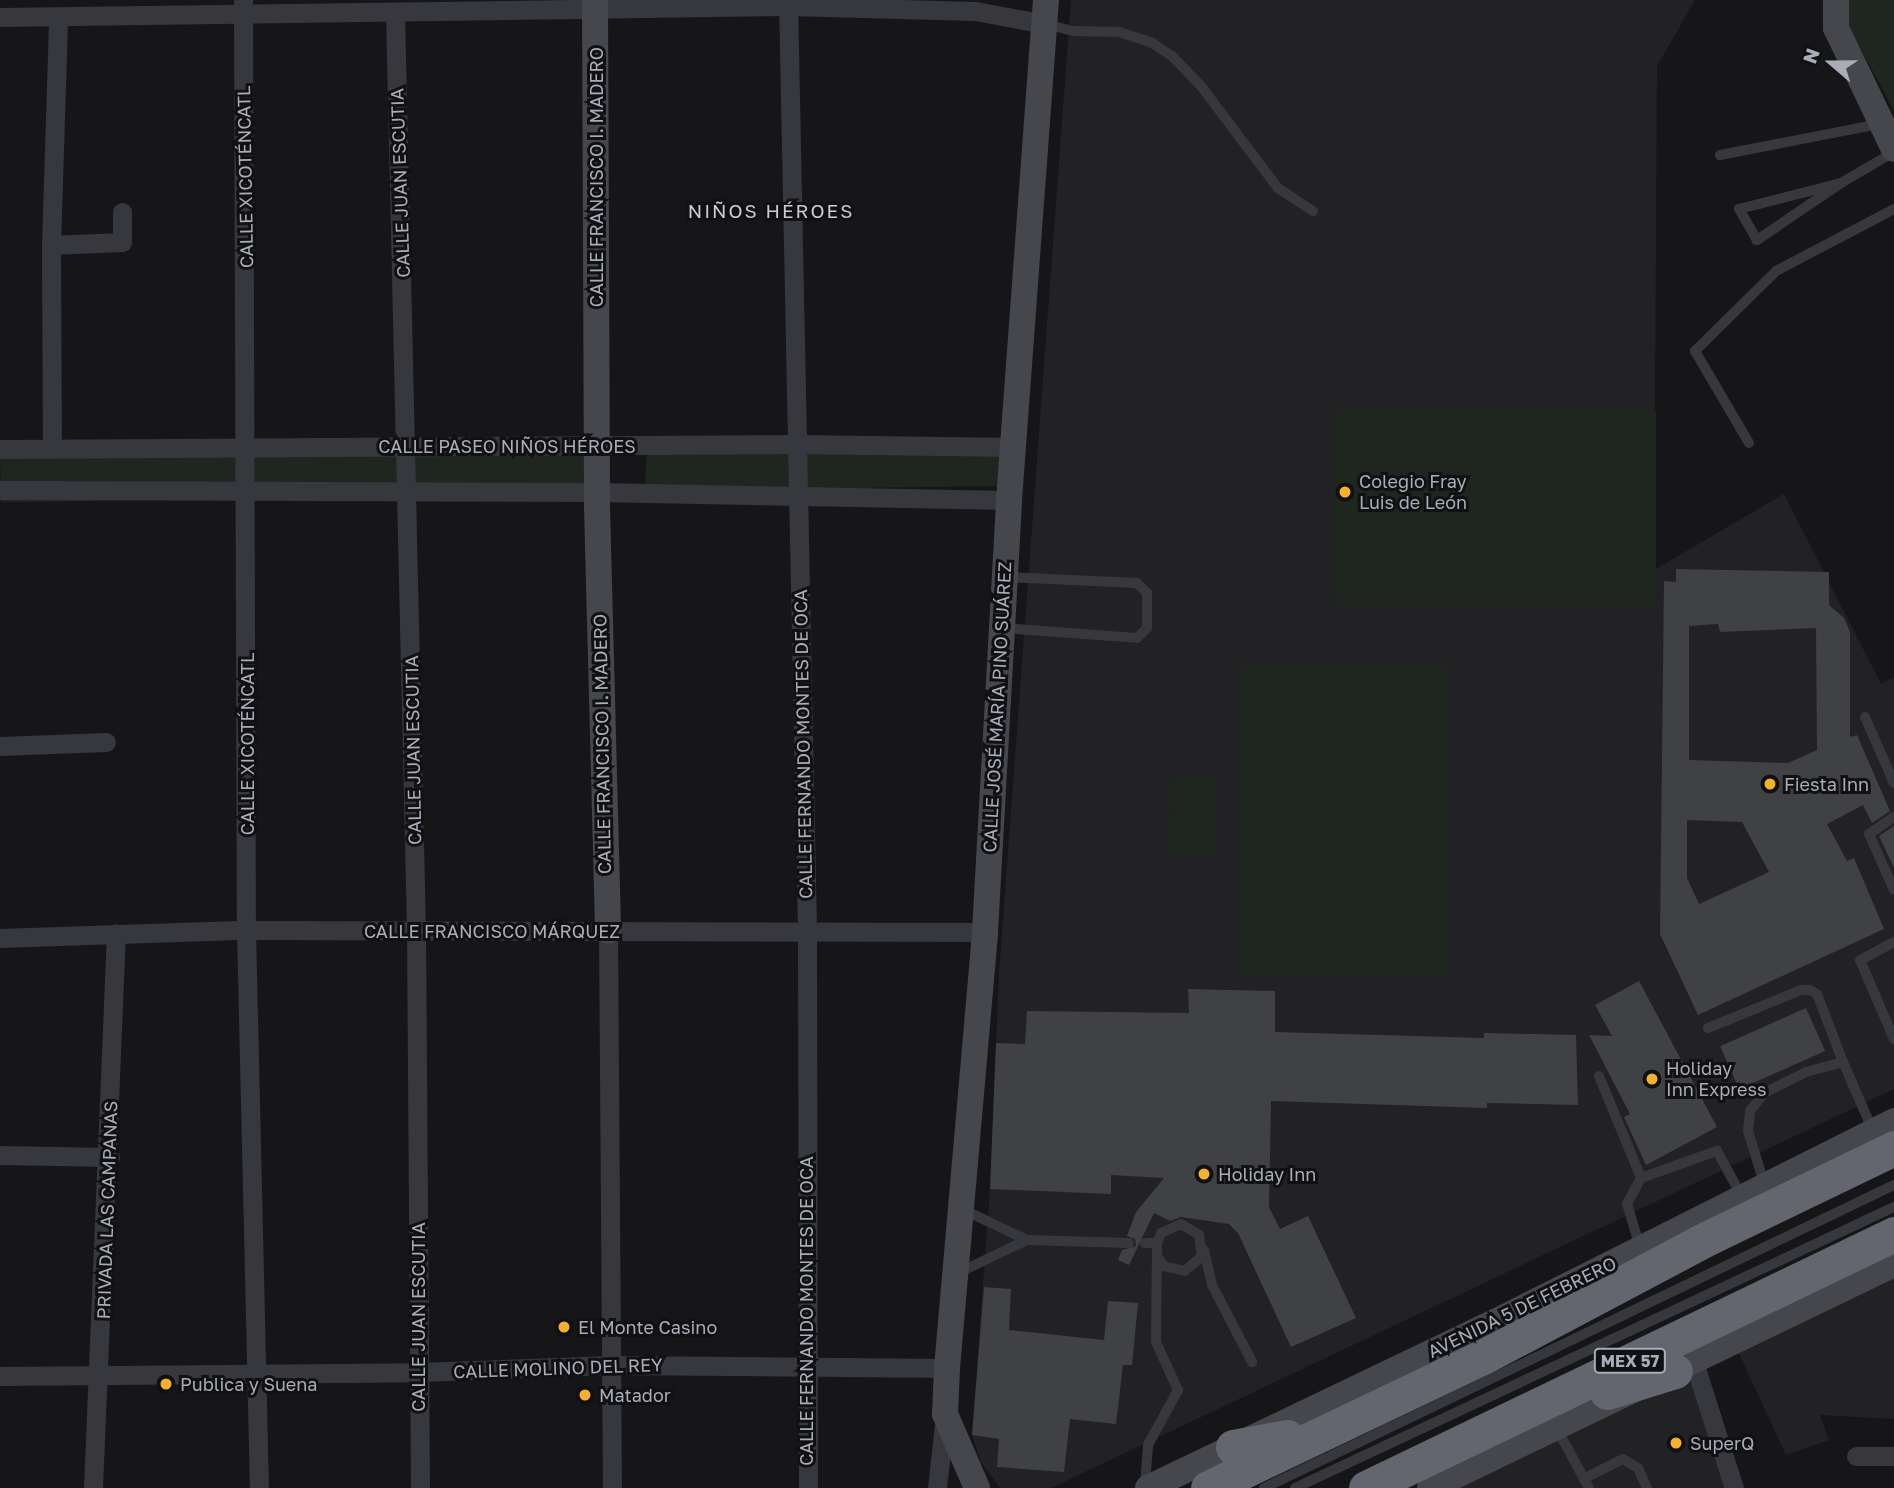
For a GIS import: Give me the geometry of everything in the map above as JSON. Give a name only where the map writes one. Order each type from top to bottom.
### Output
[{"type":"highway","name":"AVENIDA 5 DE FEBRERO","points":[[1208,1488],[1485,1356],[1708,1238],[1889,1134]]},
{"type":"highway","name":"MEX 57","points":[[1366,1488],[1894,1234]]},
{"type":"highway","points":[[1485,1356],[1563,1288]]},
{"type":"highway","points":[[1503,1423],[1685,1367]]},
{"type":"highway","points":[[1233,1447],[1335,1429]]},
{"type":"main road","points":[[1836,0],[1836,28],[1894,151]]},
{"type":"main road","name":"CALLE FRANCISCO I. MADERO","points":[[596,4],[596,446],[608,931]]},
{"type":"main road","name":"CALLE JOSÉ MARÍA PINO SUÁREZ","points":[[976,1488],[945,1414],[947,1368],[985,932],[1009,500],[1046,12]]},
{"type":"main road","name":"AVENIDA 5 DE FEBRERO","points":[[1146,1488],[1563,1288],[1762,1188],[1889,1134]]},
{"type":"main road","points":[[1430,1488],[1894,1264]]},
{"type":"street","points":[[4,11],[58,17],[243,7],[395,12],[596,4],[788,3],[1046,12]]},
{"type":"street","name":"CALLE FERNANDO MONTES DE OCA","points":[[788,3],[807,932],[804,1365],[808,1488]]},
{"type":"street","name":"CALLE XICOTÉNCATL","points":[[243,7],[247,448],[246,930],[259,1488]]},
{"type":"street","name":"CALLE JUAN ESCUTIA","points":[[395,12],[416,930],[420,1488]]},
{"type":"street","points":[[52,449],[51,245],[58,17]]},
{"type":"street","points":[[51,245],[122,242],[122,212]]},
{"type":"street","name":"CALLE PASEO NIÑOS HÉROES","points":[[0,449],[797,444],[1014,447]]},
{"type":"street","points":[[0,490],[597,492],[1009,500]]},
{"type":"street","points":[[0,746],[106,742]]},
{"type":"street","name":"CALLE FRANCISCO MÁRQUEZ","points":[[0,938],[246,930],[985,932]]},
{"type":"street","name":"CALLE FRANCISCO I. MADERO","points":[[608,931],[612,1488]]},
{"type":"street","name":"PRIVADA LAS CAMPANAS","points":[[93,1488],[110,1157],[116,933]]},
{"type":"street","points":[[0,1155],[110,1157]]},
{"type":"street","name":"CALLE MOLINO DEL REY","points":[[0,1376],[258,1375],[612,1365],[947,1368]]},
{"type":"street","points":[[1685,1367],[1734,1488]]},
{"type":"street","name":"CALLE JOSÉ MARÍA PINO SUÁREZ","points":[[937,1488],[945,1414]]},
{"type":"street","points":[[1856,1456],[1894,1456]]},
{"type":"lane","points":[[1046,12],[1073,31],[1119,33],[1172,55],[1201,86],[1278,188],[1313,211]]},
{"type":"lane","points":[[1720,155],[1880,124]]},
{"type":"lane","points":[[1841,183],[1739,209],[1757,240],[1894,151]]},
{"type":"lane","points":[[1749,443],[1695,351],[1776,271],[1894,209]]},
{"type":"lane","points":[[1002,628],[1137,638],[1147,628],[1147,593],[1138,583],[1005,577]]},
{"type":"lane","points":[[1865,717],[1894,783]]},
{"type":"lane","points":[[1894,817],[1869,834],[1894,890]]},
{"type":"lane","points":[[1894,942],[1860,960],[1894,1039]]},
{"type":"lane","points":[[1708,1028],[1801,989],[1817,994],[1843,1062],[1889,1134]]},
{"type":"lane","points":[[1762,1188],[1748,1131],[1750,1111],[1764,1094],[1806,1072],[1843,1062]]},
{"type":"lane","points":[[1599,1076],[1641,1178]]},
{"type":"lane","points":[[1640,1249],[1627,1204],[1641,1178],[1717,1151],[1762,1188]]},
{"type":"lane","points":[[1264,1488],[1894,1185]]},
{"type":"lane","points":[[1295,1488],[1894,1207]]},
{"type":"lane","points":[[961,1209],[1027,1240],[1129,1243]]},
{"type":"lane","points":[[1146,1488],[1148,1445],[1178,1390],[1156,1342],[1157,1243],[1170,1227],[1181,1224],[1199,1235],[1212,1286],[1252,1362]]},
{"type":"lane","points":[[955,1275],[1027,1240]]},
{"type":"lane","points":[[1145,1243],[1157,1243]]},
{"type":"lane","points":[[1157,1256],[1164,1266],[1185,1271],[1202,1256],[1203,1245]]},
{"type":"lane","points":[[1556,1427],[1587,1483],[1623,1459],[1638,1468],[1647,1488]]},
{"type":"shaded area","name":"Colegio Fray Luis de León","points":[[1071,0],[1695,0],[1657,66],[1654,570],[1784,494],[1881,684],[1894,677],[1894,1089],[1051,1488],[1000,1488],[981,1462],[972,1435],[990,1189],[999,974]]},
{"type":"shaded area","points":[[1843,0],[1894,0],[1894,111],[1844,17]]},
{"type":"shaded area","points":[[1332,411],[1656,411],[1656,605],[1332,605]]},
{"type":"shaded area","points":[[1001,442],[998,486],[646,491],[647,445]]},
{"type":"shaded area","points":[[596,446],[597,492],[1,502],[0,456]]},
{"type":"shaded area","points":[[1243,663],[1446,663],[1446,976],[1243,976]]},
{"type":"shaded area","points":[[1171,776],[1215,777],[1214,857],[1170,856]]},
{"type":"shaded area","points":[[1894,1264],[1894,1419],[1820,1415],[1829,1440],[1786,1455],[1734,1343]]},
{"type":"shaded area","points":[[1694,1362],[1734,1488],[1430,1488]]},
{"type":"building","name":"Fiesta Inn","points":[[1676,569],[1829,572],[1829,605],[1844,618],[1850,632],[1850,737],[1857,735],[1890,811],[1872,823],[1863,805],[1827,824],[1847,861],[1854,858],[1884,929],[1698,1015],[1660,934],[1664,581],[1676,582]],"holes":[[[1718,624],[1720,632],[1816,628],[1817,750],[1788,763],[1689,760],[1689,626]],[[1687,820],[1742,822],[1769,872],[1699,904],[1687,878]]]},
{"type":"building","points":[[1894,826],[1894,868],[1879,836]]},
{"type":"building","name":"Holiday Inn Express","points":[[1639,981],[1717,1127],[1646,1165],[1624,1117],[1630,1114],[1589,1035],[1612,1036],[1595,1005]]},
{"type":"building","points":[[1188,989],[1275,991],[1275,1032],[1484,1038],[1484,1033],[1576,1035],[1578,1105],[1487,1103],[1487,1108],[1271,1101],[1269,1207],[1280,1229],[1308,1216],[1356,1318],[1291,1347],[1238,1233],[1229,1224],[1181,1217],[1170,1221],[1154,1213],[1129,1265],[1118,1260],[1122,1250],[1136,1246],[1135,1239],[1127,1236],[1136,1212],[1164,1178],[1111,1175],[1111,1194],[990,1189],[996,1043],[1025,1044],[1027,1011],[1189,1013]]},
{"type":"building","points":[[1806,1008],[1825,1051],[1739,1089],[1720,1046]]},
{"type":"building","points":[[984,1287],[1011,1289],[1009,1330],[1104,1340],[1108,1301],[1138,1303],[1132,1365],[1123,1365],[1116,1424],[1070,1419],[1064,1472],[997,1467],[999,1439],[972,1435]]},
{"type":"place","name":"Colegio Fray Luis de León","points":[[1345,492]]},
{"type":"place","name":"Fiesta Inn","points":[[1770,784]]},
{"type":"place","name":"Holiday Inn Express","points":[[1652,1079]]},
{"type":"place","name":"Holiday Inn","points":[[1204,1174]]},
{"type":"place","name":"El Monte Casino","points":[[564,1327]]},
{"type":"place","name":"Publica y Suena","points":[[166,1384]]},
{"type":"place","name":"Matador","points":[[585,1395]]},
{"type":"place","name":"SuperQ","points":[[1676,1443]]},
{"type":"district","name":"NIÑOS HÉROES","points":[[771,211]]}]
